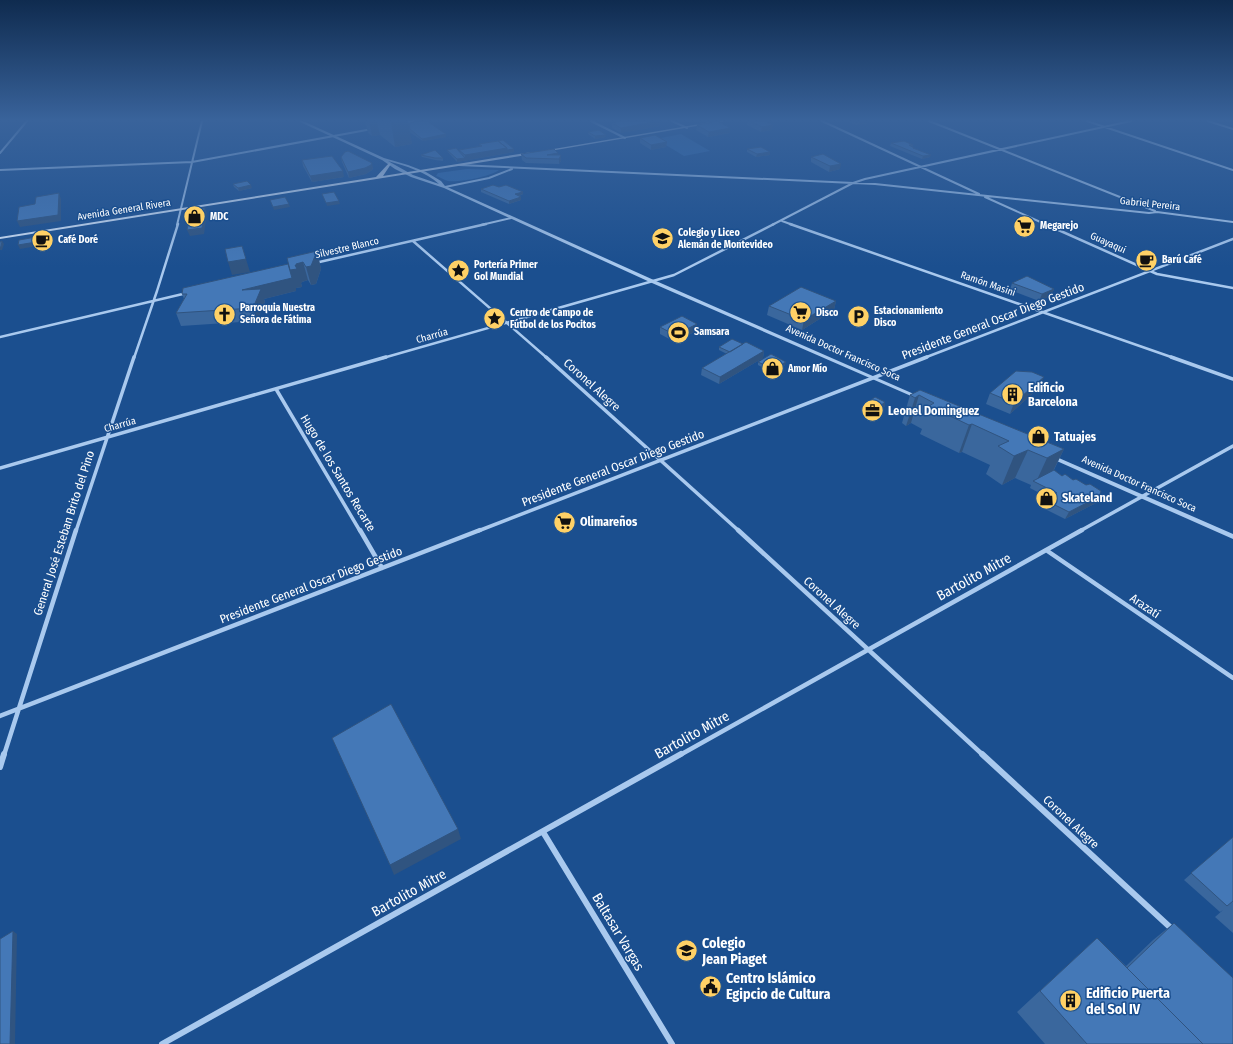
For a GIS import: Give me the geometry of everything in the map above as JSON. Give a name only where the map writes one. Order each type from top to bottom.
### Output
[{"type":"main road","points":[[377,178],[385,170]]},
{"type":"main road","name":"Avenida General Rivera","points":[[0,238],[428,170]]},
{"type":"street","name":"General José Esteban Brito del Pino","points":[[0,767],[106,438],[182,210],[190,170]]},
{"type":"street","name":"Avenida Doctor Francisco Soca","points":[[401,170],[434,185],[445,187],[654,282],[925,401]]},
{"type":"street","name":"Avenida Doctor Francisco Soca","points":[[417,170],[441,182],[445,187]]},
{"type":"street","name":"Gabriel Pereira","points":[[445,187],[489,178],[510,170]]},
{"type":"street","name":"Gabriel Pereira","points":[[553,170],[853,183],[1149,213],[1157,212],[1233,222]]},
{"type":"street","points":[[853,183],[906,170]]},
{"type":"street","name":"Guayaqui","points":[[929,170],[1149,271],[1157,274],[1233,288]]},
{"type":"street","points":[[1051,170],[1157,212]]},
{"type":"street","name":"Charrúa","points":[[0,468],[508,322],[654,282],[674,275],[782,221],[853,183]]},
{"type":"street","name":"Silvestre Blanco","points":[[313,264],[511,218]]},
{"type":"street","name":"Ramón Masini","points":[[782,221],[1233,379]]},
{"type":"street","name":"Presidente General Oscar Diego Gestido","points":[[0,716],[1233,239]]},
{"type":"street","name":"Coronel Alegre","points":[[413,240],[508,322],[1174,931]]},
{"type":"street","points":[[0,336],[189,292]]},
{"type":"street","name":"Hugo de los Santos Recarte","points":[[276,389],[382,568]]},
{"type":"street","name":"Bartolito Mitre","points":[[162,1044],[1233,446]]},
{"type":"street","name":"Avenida Doctor Francisco Soca","points":[[1048,455],[1233,537]]},
{"type":"street","name":"Arazatí","points":[[1046,550],[1233,678]]},
{"type":"street","name":"Baltasar Vargas","points":[[543,832],[672,1044]]},
{"type":"shaded area","points":[[462,170],[499,170],[482,177],[459,181],[448,181],[436,176],[438,173]]},
{"type":"building","points":[[307,170],[342,170],[343,171],[310,176]]},
{"type":"building","points":[[347,170],[358,170],[348,172]]},
{"type":"building","points":[[247,181],[251,185],[238,188],[233,184]]},
{"type":"building","points":[[493,185],[499,187],[506,185],[523,192],[515,194],[521,197],[509,201],[481,189]]},
{"type":"building","points":[[334,192],[339,201],[326,203],[322,194]]},
{"type":"building","points":[[59,193],[58,215],[17,221],[19,207],[35,204],[36,197]]},
{"type":"building","points":[[285,197],[289,204],[273,207],[270,200]]},
{"type":"building","points":[[205,208],[202,228],[187,230],[191,209]]},
{"type":"building","points":[[36,237],[36,242],[18,245],[19,240]]},
{"type":"building","points":[[242,246],[246,259],[228,262],[225,249]]},
{"type":"building","points":[[317,251],[311,266],[306,267],[303,262],[295,265],[297,269],[290,270],[287,258]]},
{"type":"building","points":[[288,264],[292,278],[242,290],[261,289],[253,308],[176,313],[187,294],[182,294],[183,288]]},
{"type":"building","points":[[1027,276],[1054,289],[1042,294],[1012,283]]},
{"type":"building","points":[[801,287],[836,301],[804,320],[769,306]]},
{"type":"building","points":[[682,316],[697,324],[675,335],[660,327]]},
{"type":"building","points":[[732,339],[743,344],[730,352],[719,347]]},
{"type":"building","points":[[746,342],[764,351],[720,377],[702,368]]},
{"type":"building","points":[[771,354],[786,362],[773,369],[758,362]]},
{"type":"building","points":[[1016,371],[1032,372],[1044,377],[1014,403],[990,393]]},
{"type":"building","points":[[920,390],[1064,449],[1047,458],[1028,450],[1014,456],[998,446],[1009,441],[972,424],[969,425],[929,406],[934,403],[919,395],[915,398],[910,395]]},
{"type":"building","points":[[875,397],[885,402],[873,412],[862,407]]},
{"type":"building","points":[[1054,470],[1062,476],[1065,474],[1073,480],[1076,479],[1086,485],[1090,484],[1101,491],[1100,496],[1069,512],[1043,499],[1057,493],[1033,481]]},
{"type":"building","points":[[391,704],[458,829],[390,865],[332,738]]},
{"type":"building","points":[[1233,837],[1233,901],[1227,906],[1191,873]]},
{"type":"building","points":[[1174,923],[1233,978],[1233,1044],[1203,1044],[1127,968]]},
{"type":"building","points":[[13,931],[10,1044],[0,1044],[0,939]]},
{"type":"building","points":[[1097,938],[1203,1044],[1087,1044],[1040,991]]},
{"type":"place","name":"MDC","points":[[195,217]]},
{"type":"place","name":"Megarejo","points":[[1025,226]]},
{"type":"place","name":"Colegio y Liceo Alemán de Montevideo","points":[[663,239]]},
{"type":"place","name":"Café Doré","points":[[43,240]]},
{"type":"place","name":"Barú Café","points":[[1146,260]]},
{"type":"place","name":"Portería Primer Gol Mundial","points":[[458,271]]},
{"type":"place","name":"Disco","points":[[801,313]]},
{"type":"place","name":"Parroquia Nuestra Señora de Fátima","points":[[224,314]]},
{"type":"place","name":"Estacionamiento Disco","points":[[858,317]]},
{"type":"place","name":"Centro de Campo de Fútbol de los Pocitos","points":[[494,319]]},
{"type":"place","name":"Samsara","points":[[678,332]]},
{"type":"place","name":"Amor Mío","points":[[772,369]]},
{"type":"place","name":"Edificio Barcelona","points":[[1013,395]]},
{"type":"place","name":"Leonel Dominguez","points":[[873,411]]},
{"type":"place","name":"Tatuajes","points":[[1039,437]]},
{"type":"place","name":"Skateland","points":[[1046,498]]},
{"type":"place","name":"Olimareños","points":[[564,522]]},
{"type":"place","name":"Colegio Jean Piaget","points":[[687,951]]},
{"type":"place","name":"Centro Islámico Egipcio de Cultura","points":[[710,986]]},
{"type":"place","name":"Edificio Puerta del Sol IV","points":[[1070,1001]]}]
